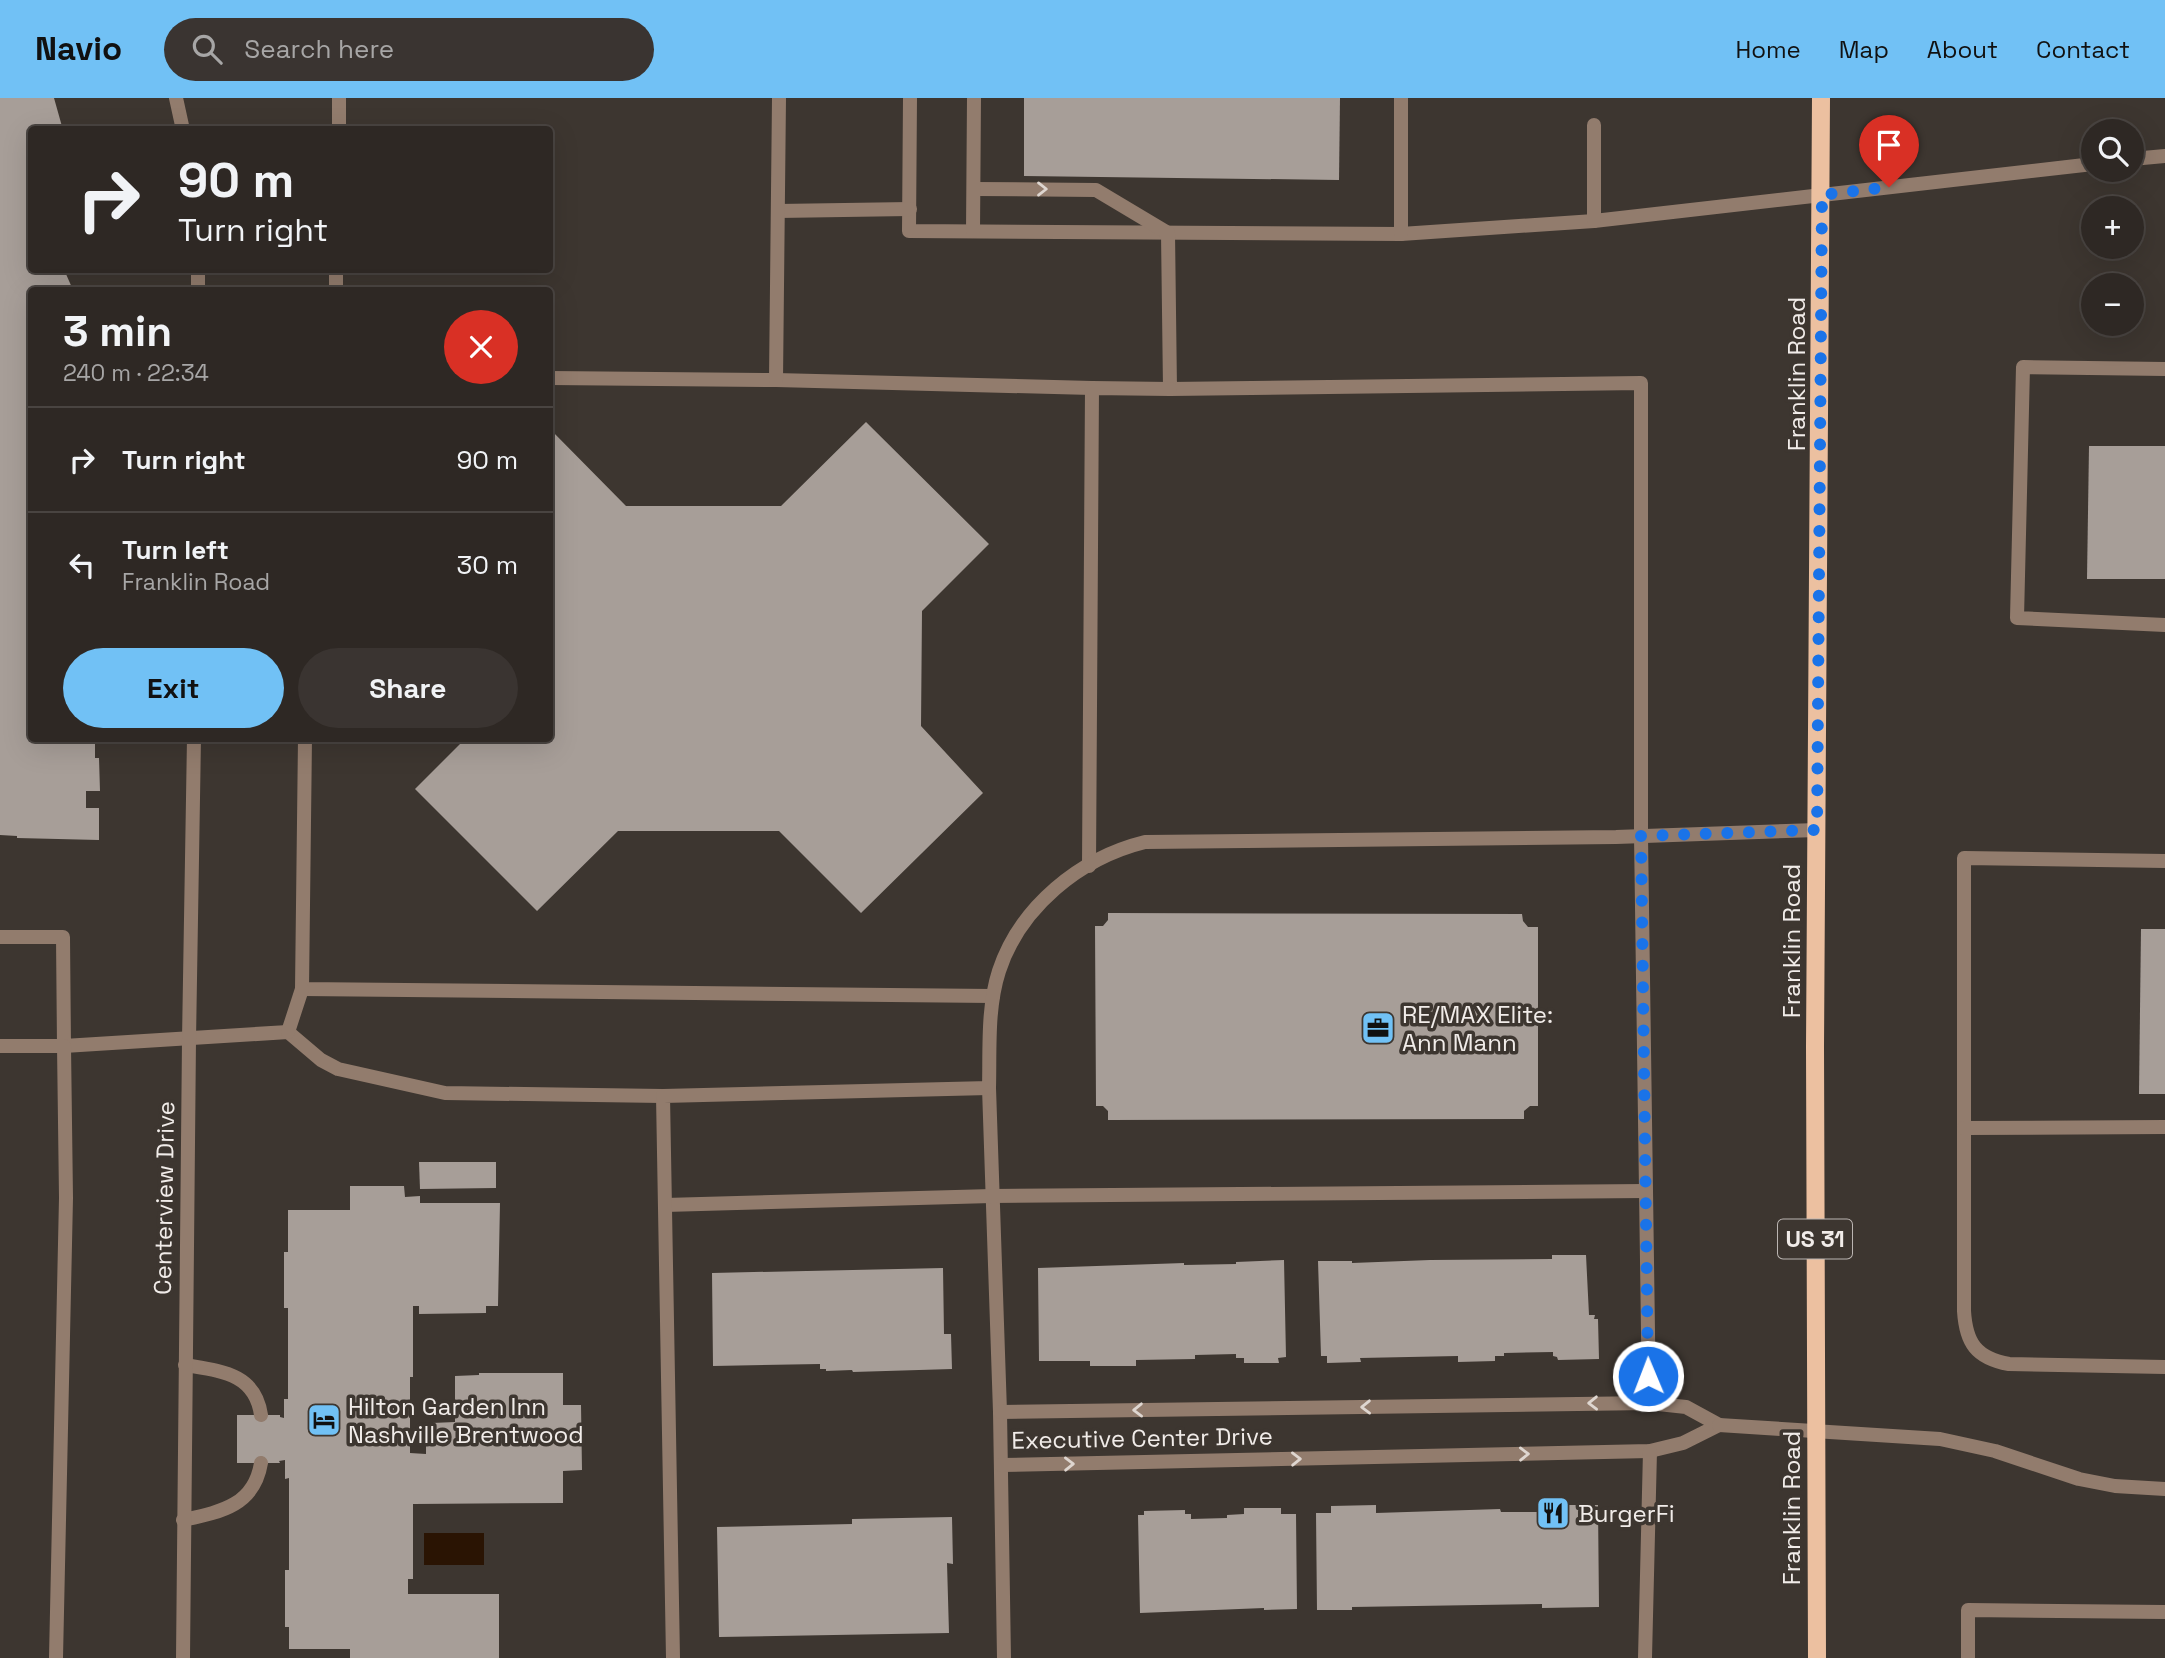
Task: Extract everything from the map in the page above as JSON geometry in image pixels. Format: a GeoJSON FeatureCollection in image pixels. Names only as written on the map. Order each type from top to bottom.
{"type":"FeatureCollection","features":[{"type":"Feature","properties":{"kind":"main road","name":"Franklin Road"},"geometry":{"type":"LineString","coordinates":[[1817,1658],[1815,1430],[1821,98]]}},
{"type":"Feature","properties":{"kind":"street"},"geometry":{"type":"LineString","coordinates":[[176,98],[182,126]]}},
{"type":"Feature","properties":{"kind":"street"},"geometry":{"type":"LineString","coordinates":[[339,126],[340,98]]}},
{"type":"Feature","properties":{"kind":"street"},"geometry":{"type":"LineString","coordinates":[[776,380],[779,98]]}},
{"type":"Feature","properties":{"kind":"street"},"geometry":{"type":"LineString","coordinates":[[910,98],[909,231],[1401,234],[1594,221],[2081,165]]}},
{"type":"Feature","properties":{"kind":"street"},"geometry":{"type":"LineString","coordinates":[[973,231],[974,98]]}},
{"type":"Feature","properties":{"kind":"street"},"geometry":{"type":"LineString","coordinates":[[1401,98],[1401,234]]}},
{"type":"Feature","properties":{"kind":"street"},"geometry":{"type":"LineString","coordinates":[[1594,125],[1594,221]]}},
{"type":"Feature","properties":{"kind":"street"},"geometry":{"type":"LineString","coordinates":[[2144,158],[2165,156]]}},
{"type":"Feature","properties":{"kind":"street"},"geometry":{"type":"LineString","coordinates":[[974,189],[1096,190],[1168,233]]}},
{"type":"Feature","properties":{"kind":"street"},"geometry":{"type":"LineString","coordinates":[[778,211],[910,209]]}},
{"type":"Feature","properties":{"kind":"street"},"geometry":{"type":"LineString","coordinates":[[1168,233],[1170,389]]}},
{"type":"Feature","properties":{"kind":"street"},"geometry":{"type":"LineString","coordinates":[[2165,369],[2023,367],[2017,618],[2165,625]]}},
{"type":"Feature","properties":{"kind":"street"},"geometry":{"type":"LineString","coordinates":[[553,378],[1170,389],[1641,383],[1641,836],[1649,1403]]}},
{"type":"Feature","properties":{"kind":"street"},"geometry":{"type":"LineString","coordinates":[[1089,866],[1092,388]]}},
{"type":"Feature","properties":{"kind":"street","name":"Centerview Drive"},"geometry":{"type":"LineString","coordinates":[[183,1658],[194,742]]}},
{"type":"Feature","properties":{"kind":"street"},"geometry":{"type":"LineString","coordinates":[[288,1032],[302,989],[305,742]]}},
{"type":"Feature","properties":{"kind":"street"},"geometry":{"type":"LineString","coordinates":[[1000,1412],[989,1088],[993,996],[998,972],[1019,929],[1036,907],[1058,886],[1123,847],[1145,842],[1641,836],[1817,830]]}},
{"type":"Feature","properties":{"kind":"street"},"geometry":{"type":"LineString","coordinates":[[2165,861],[1964,858],[1964,1311],[1965,1326],[1972,1345],[1985,1357],[2009,1364],[2165,1367]]}},
{"type":"Feature","properties":{"kind":"street"},"geometry":{"type":"LineString","coordinates":[[0,937],[63,937],[65,1198],[56,1658]]}},
{"type":"Feature","properties":{"kind":"street"},"geometry":{"type":"LineString","coordinates":[[302,989],[993,996]]}},
{"type":"Feature","properties":{"kind":"street"},"geometry":{"type":"LineString","coordinates":[[0,1046],[189,1040],[288,1032],[321,1060],[338,1069],[445,1093],[663,1096],[989,1088]]}},
{"type":"Feature","properties":{"kind":"street"},"geometry":{"type":"LineString","coordinates":[[663,1096],[673,1658]]}},
{"type":"Feature","properties":{"kind":"street"},"geometry":{"type":"LineString","coordinates":[[1964,1128],[2165,1127]]}},
{"type":"Feature","properties":{"kind":"street"},"geometry":{"type":"LineString","coordinates":[[664,1205],[992,1196],[1646,1191]]}},
{"type":"Feature","properties":{"kind":"street"},"geometry":{"type":"LineString","coordinates":[[185,1365],[218,1371],[240,1379],[259,1399],[261,1415]]}},
{"type":"Feature","properties":{"kind":"street","name":"Executive Center Drive"},"geometry":{"type":"LineString","coordinates":[[1649,1403],[1686,1407],[1719,1425],[1683,1443],[1650,1451],[1001,1465],[1000,1412],[1649,1403]]}},
{"type":"Feature","properties":{"kind":"street"},"geometry":{"type":"LineString","coordinates":[[1719,1425],[1940,1439],[1994,1451],[2080,1479],[2115,1486],[2165,1489]]}},
{"type":"Feature","properties":{"kind":"street"},"geometry":{"type":"LineString","coordinates":[[1646,1658],[1650,1451]]}},
{"type":"Feature","properties":{"kind":"street"},"geometry":{"type":"LineString","coordinates":[[183,1520],[218,1512],[243,1499],[258,1478],[261,1463]]}},
{"type":"Feature","properties":{"kind":"street"},"geometry":{"type":"LineString","coordinates":[[1001,1465],[1004,1658]]}},
{"type":"Feature","properties":{"kind":"street"},"geometry":{"type":"LineString","coordinates":[[1968,1658],[1968,1610],[2165,1612]]}},
{"type":"Feature","properties":{"kind":"shaded area"},"geometry":{"type":"Polygon","coordinates":[[[424,1533],[484,1533],[484,1565],[424,1565],[424,1533]]]}},
{"type":"Feature","properties":{"kind":"building"},"geometry":{"type":"Polygon","coordinates":[[[0,98],[54,98],[62,126],[28,126],[28,273],[68,273],[66,274],[72,287],[28,287],[28,742],[95,742],[95,758],[99,758],[100,791],[86,791],[86,808],[99,808],[99,840],[17,838],[0,835],[0,98]]]}},
{"type":"Feature","properties":{"kind":"building"},"geometry":{"type":"Polygon","coordinates":[[[1024,98],[1340,98],[1339,180],[1024,176],[1024,98]]]}},
{"type":"Feature","properties":{"kind":"building"},"geometry":{"type":"Polygon","coordinates":[[[866,422],[989,544],[922,611],[921,726],[983,793],[861,913],[779,831],[618,831],[537,911],[415,789],[462,742],[553,742],[553,432],[626,506],[781,506],[866,422]]]}},
{"type":"Feature","properties":{"kind":"building"},"geometry":{"type":"Polygon","coordinates":[[[2089,446],[2165,446],[2165,579],[2087,579],[2089,446]]]}},
{"type":"Feature","properties":{"kind":"building"},"geometry":{"type":"Polygon","coordinates":[[[1108,913],[1522,914],[1528,927],[1538,927],[1538,1106],[1530,1106],[1524,1111],[1524,1119],[1108,1120],[1108,1111],[1103,1106],[1096,1106],[1095,926],[1103,926],[1108,920],[1108,913]]]}},
{"type":"Feature","properties":{"kind":"building"},"geometry":{"type":"Polygon","coordinates":[[[2141,929],[2165,929],[2165,1094],[2139,1094],[2141,929]]]}},
{"type":"Feature","properties":{"kind":"building"},"geometry":{"type":"Polygon","coordinates":[[[419,1162],[496,1162],[496,1188],[420,1189],[419,1162]]]}},
{"type":"Feature","properties":{"kind":"building","name":"Hilton Garden Inn Nashville Brentwood"},"geometry":{"type":"Polygon","coordinates":[[[350,1186],[404,1186],[405,1197],[420,1196],[420,1203],[500,1203],[498,1306],[486,1306],[486,1313],[419,1314],[419,1306],[413,1306],[410,1453],[426,1454],[426,1445],[432,1445],[432,1423],[455,1422],[455,1376],[479,1373],[563,1373],[563,1405],[581,1405],[582,1470],[563,1471],[563,1503],[413,1504],[413,1579],[408,1579],[408,1594],[499,1594],[499,1658],[350,1658],[350,1649],[289,1649],[289,1627],[285,1627],[285,1570],[289,1570],[289,1478],[285,1479],[285,1460],[279,1461],[280,1463],[237,1463],[237,1415],[280,1415],[284,1418],[284,1399],[288,1399],[288,1308],[284,1308],[284,1252],[288,1252],[288,1210],[350,1210],[350,1186]]]}},
{"type":"Feature","properties":{"kind":"building"},"geometry":{"type":"Polygon","coordinates":[[[1552,1255],[1586,1255],[1589,1315],[1595,1315],[1594,1319],[1598,1319],[1599,1359],[1558,1360],[1553,1356],[1553,1352],[1504,1353],[1504,1356],[1495,1356],[1495,1361],[1458,1362],[1458,1356],[1360,1358],[1361,1362],[1327,1363],[1327,1356],[1321,1356],[1318,1261],[1352,1263],[1552,1259],[1552,1255]]]}},
{"type":"Feature","properties":{"kind":"building"},"geometry":{"type":"Polygon","coordinates":[[[1284,1260],[1286,1357],[1278,1358],[1279,1363],[1244,1363],[1244,1358],[1236,1358],[1236,1354],[1195,1355],[1195,1359],[1136,1360],[1136,1366],[1090,1366],[1090,1361],[1039,1361],[1038,1268],[1236,1264],[1284,1260]]]}},
{"type":"Feature","properties":{"kind":"building"},"geometry":{"type":"Polygon","coordinates":[[[943,1268],[944,1334],[951,1334],[952,1369],[853,1372],[826,1371],[820,1369],[820,1364],[713,1366],[712,1273],[943,1268]]]}},
{"type":"Feature","properties":{"kind":"building"},"geometry":{"type":"Polygon","coordinates":[[[1376,1505],[1376,1513],[1500,1509],[1501,1512],[1538,1512],[1538,1505],[1598,1505],[1599,1607],[1542,1608],[1542,1604],[1317,1610],[1316,1513],[1331,1513],[1331,1506],[1376,1505]]]}},
{"type":"Feature","properties":{"kind":"building"},"geometry":{"type":"Polygon","coordinates":[[[1244,1508],[1281,1508],[1281,1514],[1296,1514],[1297,1609],[1140,1613],[1138,1515],[1144,1515],[1144,1511],[1185,1510],[1185,1514],[1191,1514],[1191,1519],[1227,1518],[1227,1515],[1244,1514],[1244,1508]]]}},
{"type":"Feature","properties":{"kind":"building"},"geometry":{"type":"Polygon","coordinates":[[[952,1517],[953,1564],[947,1563],[949,1633],[719,1637],[717,1527],[852,1524],[852,1519],[952,1517]]]}},
{"type":"Feature","properties":{"kind":"place","name":"RE/MAX Elite: Ann Mann"},"geometry":{"type":"Point","coordinates":[1378,1028]}},
{"type":"Feature","properties":{"kind":"place","name":"Hilton Garden Inn Nashville Brentwood"},"geometry":{"type":"Point","coordinates":[324,1420]}},
{"type":"Feature","properties":{"kind":"place","name":"BurgerFi"},"geometry":{"type":"Point","coordinates":[1553,1513]}},
{"type":"Feature","properties":{"kind":"route"},"geometry":{"type":"LineString","coordinates":[[1648,1376],[1641,836],[1817,830],[1822,195],[1889,187]]}}]}
